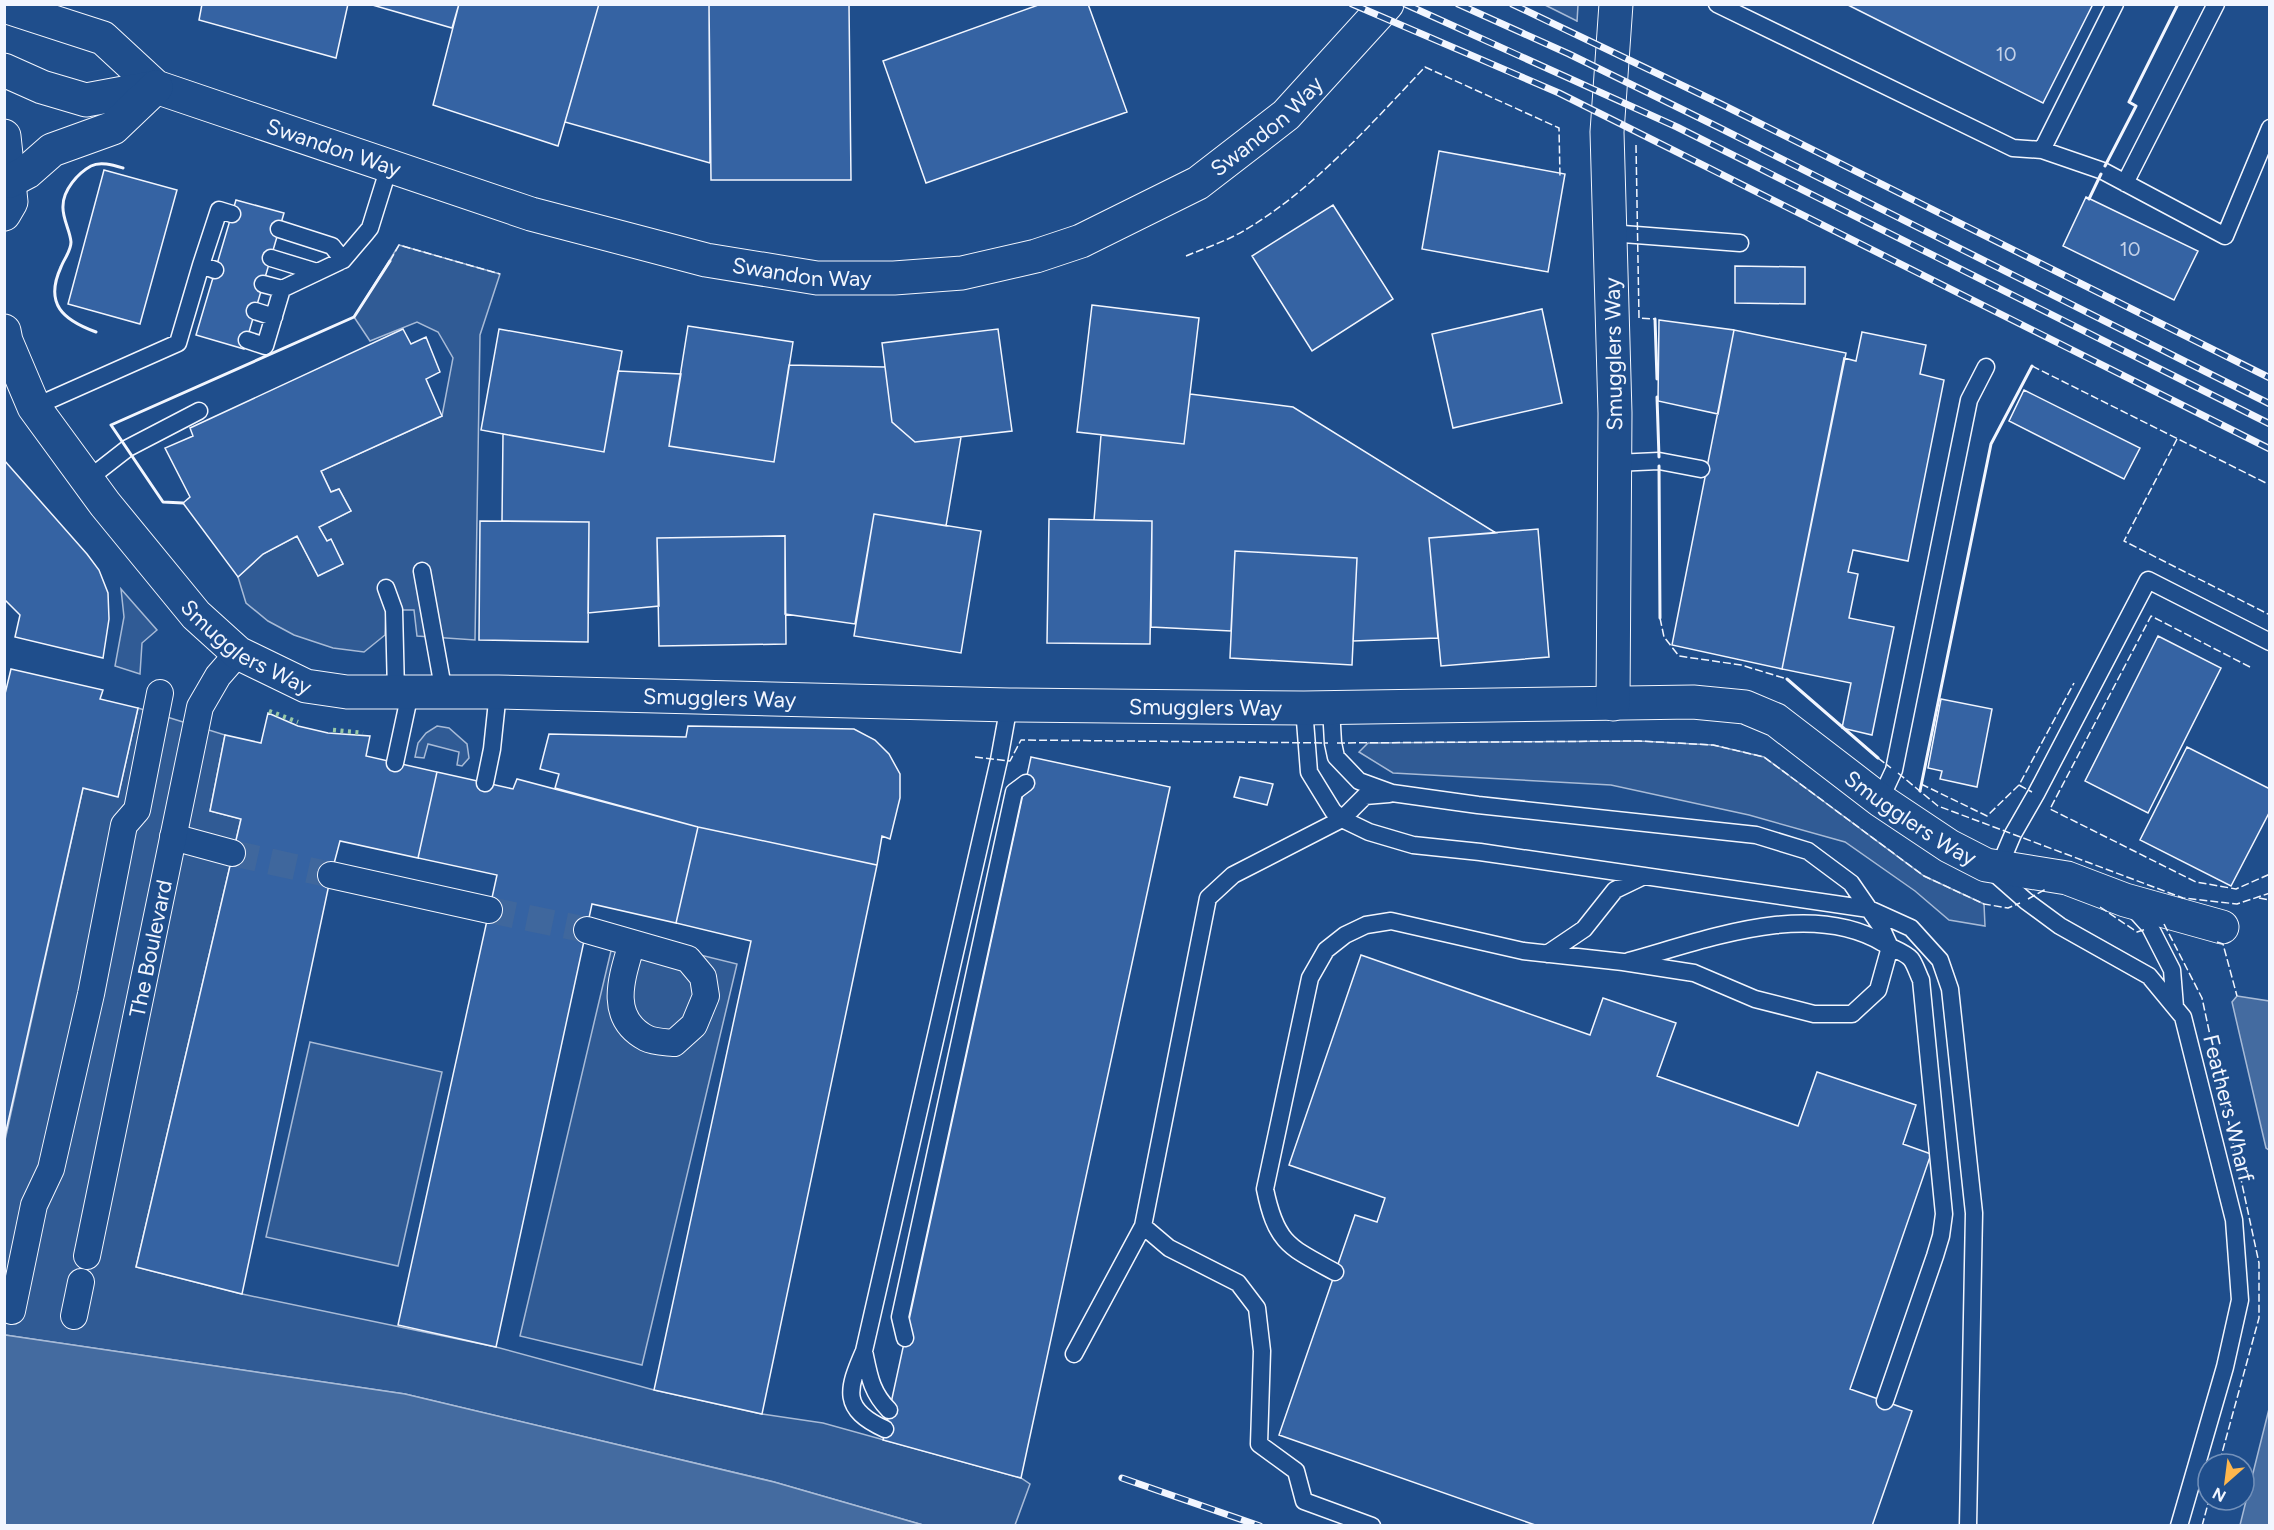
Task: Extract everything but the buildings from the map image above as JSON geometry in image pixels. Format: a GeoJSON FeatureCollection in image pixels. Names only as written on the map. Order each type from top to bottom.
{"type":"FeatureCollection","features":[{"type":"Feature","properties":{"kind":"main road","name":"Swandon Way"},"geometry":{"type":"LineString","coordinates":[[4,6],[103,38],[156,87],[531,214],[706,260],[817,278],[894,278],[962,273],[1036,256],[1081,241],[1198,183],[1286,115],[1387,4]]}},
{"type":"Feature","properties":{"kind":"main road","name":"Smugglers Way"},"geometry":{"type":"LineString","coordinates":[[1613,704],[1615,463],[1607,132],[1616,4]]}},
{"type":"Feature","properties":{"kind":"main road","name":"Swandon Way"},"geometry":{"type":"LineString","coordinates":[[4,70],[42,87],[86,100],[156,87]]}},
{"type":"Feature","properties":{"kind":"main road"},"geometry":{"type":"LineString","coordinates":[[10,181],[27,172],[52,150],[113,128],[156,87]]}},
{"type":"Feature","properties":{"kind":"main road"},"geometry":{"type":"LineString","coordinates":[[4,136],[11,202],[4,214]]}},
{"type":"Feature","properties":{"kind":"main road","name":"Smugglers Way"},"geometry":{"type":"LineString","coordinates":[[4,331],[6,341],[34,407],[87,480],[196,615],[238,653],[306,686],[347,693],[498,692],[1009,705],[1318,708],[1693,702],[1745,707],[1776,720],[1881,800],[1949,846],[1992,866],[2067,878],[2126,900],[2222,927]]}},
{"type":"Feature","properties":{"kind":"street","name":"The Boulevard"},"geometry":{"type":"LineString","coordinates":[[87,1256],[200,707],[218,676],[238,653]]}},
{"type":"Feature","properties":{"kind":"street"},"geometry":{"type":"LineString","coordinates":[[12,1311],[34,1205],[54,1158],[91,994],[124,825],[137,810],[160,693]]}},
{"type":"Feature","properties":{"kind":"street"},"geometry":{"type":"LineString","coordinates":[[173,837],[232,853]]}},
{"type":"Feature","properties":{"kind":"street"},"geometry":{"type":"LineString","coordinates":[[331,875],[489,910]]}},
{"type":"Feature","properties":{"kind":"street"},"geometry":{"type":"LineString","coordinates":[[587,930],[632,943]]}},
{"type":"Feature","properties":{"kind":"street"},"geometry":{"type":"LineString","coordinates":[[74,1316],[81,1282]]}},
{"type":"Feature","properties":{"kind":"lane"},"geometry":{"type":"LineString","coordinates":[[1717,4],[2013,148],[2042,150],[2103,171],[2224,236],[2270,128]]}},
{"type":"Feature","properties":{"kind":"lane"},"geometry":{"type":"LineString","coordinates":[[2042,150],[2115,4]]}},
{"type":"Feature","properties":{"kind":"lane"},"geometry":{"type":"LineString","coordinates":[[2125,183],[2216,4]]}},
{"type":"Feature","properties":{"kind":"lane"},"geometry":{"type":"LineString","coordinates":[[263,284],[282,289],[343,260],[370,228],[389,167]]}},
{"type":"Feature","properties":{"kind":"lane"},"geometry":{"type":"LineString","coordinates":[[34,407],[178,343],[191,325],[217,241],[219,210],[232,214]]}},
{"type":"Feature","properties":{"kind":"lane"},"geometry":{"type":"LineString","coordinates":[[279,229],[332,246],[343,260]]}},
{"type":"Feature","properties":{"kind":"lane"},"geometry":{"type":"LineString","coordinates":[[1610,233],[1740,243]]}},
{"type":"Feature","properties":{"kind":"lane"},"geometry":{"type":"LineString","coordinates":[[271,258],[317,272]]}},
{"type":"Feature","properties":{"kind":"lane"},"geometry":{"type":"LineString","coordinates":[[247,340],[265,346],[282,289]]}},
{"type":"Feature","properties":{"kind":"lane"},"geometry":{"type":"LineString","coordinates":[[255,311],[274,316]]}},
{"type":"Feature","properties":{"kind":"lane"},"geometry":{"type":"LineString","coordinates":[[1881,800],[1894,771],[1969,400],[1986,367]]}},
{"type":"Feature","properties":{"kind":"lane"},"geometry":{"type":"LineString","coordinates":[[87,480],[128,448],[199,411]]}},
{"type":"Feature","properties":{"kind":"lane"},"geometry":{"type":"LineString","coordinates":[[1615,463],[1659,461],[1701,469]]}},
{"type":"Feature","properties":{"kind":"lane"},"geometry":{"type":"LineString","coordinates":[[422,571],[444,693]]}},
{"type":"Feature","properties":{"kind":"lane"},"geometry":{"type":"LineString","coordinates":[[1992,866],[2036,794],[2148,579],[2270,642]]}},
{"type":"Feature","properties":{"kind":"lane"},"geometry":{"type":"LineString","coordinates":[[386,588],[394,610],[403,692],[395,763]]}},
{"type":"Feature","properties":{"kind":"lane"},"geometry":{"type":"LineString","coordinates":[[485,783],[492,748],[498,692]]}},
{"type":"Feature","properties":{"kind":"lane"},"geometry":{"type":"LineString","coordinates":[[885,1429],[868,1422],[857,1411],[850,1395],[851,1380],[864,1352],[999,760],[1009,705]]}},
{"type":"Feature","properties":{"kind":"lane"},"geometry":{"type":"LineString","coordinates":[[1318,708],[1336,756],[1359,781],[1392,793],[1479,805],[1756,835],[1808,850],[1851,883],[1880,925],[1890,947],[1878,990],[1852,1014],[1814,1014],[1755,999],[1694,974],[1623,962],[1547,954],[1486,943],[1391,921],[1366,925],[1345,935],[1326,950],[1310,978],[1265,1189],[1271,1216],[1283,1238],[1295,1250],[1335,1272]]}},
{"type":"Feature","properties":{"kind":"lane"},"geometry":{"type":"LineString","coordinates":[[1318,708],[1310,772],[1333,811],[1342,819],[1369,832],[1413,845],[1480,852],[1869,909],[1911,928],[1940,960],[1950,989],[1974,1213],[1968,1526]]}},
{"type":"Feature","properties":{"kind":"lane"},"geometry":{"type":"LineString","coordinates":[[905,1338],[900,1317],[1014,792],[1026,783]]}},
{"type":"Feature","properties":{"kind":"lane"},"geometry":{"type":"LineString","coordinates":[[1074,1354],[1143,1226],[1208,898],[1233,875],[1342,819],[1365,796],[1392,793]]}},
{"type":"Feature","properties":{"kind":"lane","name":"Feathers Wharf"},"geometry":{"type":"LineString","coordinates":[[1992,866],[2026,901],[2060,926],[2150,976],[2183,1017],[2234,1220],[2240,1300],[2225,1367],[2179,1526]]}},
{"type":"Feature","properties":{"kind":"lane"},"geometry":{"type":"LineString","coordinates":[[1547,954],[1584,929],[1615,890],[1644,876]]}},
{"type":"Feature","properties":{"kind":"lane"},"geometry":{"type":"LineString","coordinates":[[2126,900],[2150,927],[2172,970],[2175,1007]]}},
{"type":"Feature","properties":{"kind":"lane"},"geometry":{"type":"LineString","coordinates":[[1623,962],[1730,933],[1786,924],[1832,926],[1865,932],[1911,959],[1921,980],[1944,1214],[1935,1256],[1885,1401]]}},
{"type":"Feature","properties":{"kind":"lane"},"geometry":{"type":"LineString","coordinates":[[1143,1226],[1168,1248],[1238,1283],[1257,1308],[1262,1351],[1259,1444],[1296,1472],[1304,1501],[1372,1526]]}},
{"type":"Feature","properties":{"kind":"lane"},"geometry":{"type":"LineString","coordinates":[[864,1352],[874,1390],[878,1399],[889,1410]]}},
{"type":"Feature","properties":{"kind":"shaded area"},"geometry":{"type":"Polygon","coordinates":[[[1545,5],[1578,5],[1577,22],[1577,21],[1545,5]]]}},
{"type":"Feature","properties":{"kind":"shaded area"},"geometry":{"type":"Polygon","coordinates":[[[399,245],[500,274],[480,335],[475,640],[417,636],[414,610],[386,610],[385,635],[364,652],[333,648],[294,635],[268,621],[246,603],[238,577],[263,554],[297,536],[318,576],[343,564],[331,540],[327,541],[319,527],[351,511],[339,489],[331,492],[321,471],[442,416],[453,358],[438,332],[417,322],[370,341],[354,317],[399,245]]]}},
{"type":"Feature","properties":{"kind":"shaded area"},"geometry":{"type":"Polygon","coordinates":[[[121,589],[157,630],[142,643],[140,674],[115,666],[124,617],[121,589]]]}},
{"type":"Feature","properties":{"kind":"shaded area"},"geometry":{"type":"Polygon","coordinates":[[[138,708],[225,735],[210,811],[241,819],[136,1267],[242,1294],[496,1347],[654,1390],[762,1414],[823,1423],[1021,1478],[1030,1484],[1015,1525],[923,1525],[774,1482],[405,1394],[5,1335],[5,1140],[83,788],[118,796],[138,708]]]}},
{"type":"Feature","properties":{"kind":"shaded area"},"geometry":{"type":"Polygon","coordinates":[[[437,726],[449,728],[467,744],[469,758],[462,766],[457,765],[459,752],[428,744],[424,758],[415,757],[418,743],[426,733],[437,726]]]}},
{"type":"Feature","properties":{"kind":"shaded area"},"geometry":{"type":"Polygon","coordinates":[[[1639,741],[1713,745],[1764,757],[1924,876],[1984,904],[1985,926],[1949,920],[1915,891],[1845,842],[1749,815],[1611,785],[1393,773],[1359,752],[1368,743],[1639,741]]]}},
{"type":"Feature","properties":{"kind":"shaded area"},"geometry":{"type":"Polygon","coordinates":[[[615,934],[737,964],[642,1365],[520,1336],[615,934]]]}},
{"type":"Feature","properties":{"kind":"shaded area"},"geometry":{"type":"Polygon","coordinates":[[[2237,996],[2269,1001],[2269,1150],[2266,1148],[2232,1002],[2237,996]]]}},
{"type":"Feature","properties":{"kind":"shaded area"},"geometry":{"type":"Polygon","coordinates":[[[310,1042],[442,1072],[398,1266],[266,1237],[310,1042]]]}},
{"type":"Feature","properties":{"kind":"shaded area"},"geometry":{"type":"Polygon","coordinates":[[[5,1335],[405,1394],[774,1482],[923,1525],[5,1525],[5,1335]]]}},
{"type":"Feature","properties":{"kind":"shaded area"},"geometry":{"type":"Polygon","coordinates":[[[2269,1409],[2269,1525],[2240,1525],[2243,1512],[2256,1512],[2256,1461],[2269,1409]]]}},
{"type":"Feature","properties":{"kind":"tunnel"},"geometry":{"type":"LineString","coordinates":[[232,853],[331,875]]}},
{"type":"Feature","properties":{"kind":"tunnel"},"geometry":{"type":"LineString","coordinates":[[489,910],[587,930]]}},
{"type":"Feature","properties":{"kind":"railway"},"geometry":{"type":"LineString","coordinates":[[1352,4],[1559,93],[2270,449]]}},
{"type":"Feature","properties":{"kind":"railway"},"geometry":{"type":"LineString","coordinates":[[1405,4],[1677,127],[2270,424]]}},
{"type":"Feature","properties":{"kind":"railway"},"geometry":{"type":"LineString","coordinates":[[1458,4],[1569,54],[1718,127],[2270,404]]}},
{"type":"Feature","properties":{"kind":"railway"},"geometry":{"type":"LineString","coordinates":[[1512,4],[1721,104],[2270,378]]}},
{"type":"Feature","properties":{"kind":"railway"},"geometry":{"type":"LineString","coordinates":[[1122,1478],[1260,1526]]}},
{"type":"Feature","properties":{"kind":"hedge"},"geometry":{"type":"LineString","coordinates":[[269,711],[298,722]]}},
{"type":"Feature","properties":{"kind":"hedge"},"geometry":{"type":"LineString","coordinates":[[333,730],[363,733]]}},
{"type":"Feature","properties":{"kind":"fence"},"geometry":{"type":"LineString","coordinates":[[1186,256],[1238,234],[1294,196],[1340,155],[1425,67],[1559,128],[1560,177]]}},
{"type":"Feature","properties":{"kind":"fence"},"geometry":{"type":"LineString","coordinates":[[1636,145],[1639,318],[1655,319]]}},
{"type":"Feature","properties":{"kind":"fence"},"geometry":{"type":"LineString","coordinates":[[390,261],[399,245],[500,274]]}},
{"type":"Feature","properties":{"kind":"fence"},"geometry":{"type":"LineString","coordinates":[[2032,366],[2270,485]]}},
{"type":"Feature","properties":{"kind":"fence"},"geometry":{"type":"LineString","coordinates":[[2177,439],[2124,541],[2270,615]]}},
{"type":"Feature","properties":{"kind":"fence"},"geometry":{"type":"LineString","coordinates":[[2250,667],[2151,616],[2050,809],[2196,882],[2236,889],[2270,874]]}},
{"type":"Feature","properties":{"kind":"fence"},"geometry":{"type":"LineString","coordinates":[[1660,618],[1664,637],[1679,656],[1741,665],[1787,679]]}},
{"type":"Feature","properties":{"kind":"fence"},"geometry":{"type":"LineString","coordinates":[[1921,784],[1987,816],[2019,785],[2074,683]]}},
{"type":"Feature","properties":{"kind":"fence"},"geometry":{"type":"LineString","coordinates":[[975,757],[1010,761],[1021,740],[1328,743]]}},
{"type":"Feature","properties":{"kind":"fence"},"geometry":{"type":"LineString","coordinates":[[1337,743],[1639,741],[1713,745],[1764,757],[1924,876],[1984,904],[2008,908],[2020,903]]}},
{"type":"Feature","properties":{"kind":"fence"},"geometry":{"type":"LineString","coordinates":[[1878,758],[1891,768]]}},
{"type":"Feature","properties":{"kind":"fence"},"geometry":{"type":"LineString","coordinates":[[1898,773],[1938,806],[2183,898],[2237,904],[2270,893]]}},
{"type":"Feature","properties":{"kind":"fence"},"geometry":{"type":"LineString","coordinates":[[2019,785],[2032,792]]}},
{"type":"Feature","properties":{"kind":"fence"},"geometry":{"type":"LineString","coordinates":[[2028,899],[2046,889]]}},
{"type":"Feature","properties":{"kind":"fence"},"geometry":{"type":"LineString","coordinates":[[2259,898],[2270,900]]}},
{"type":"Feature","properties":{"kind":"fence"},"geometry":{"type":"LineString","coordinates":[[2100,907],[2137,932],[2146,929]]}},
{"type":"Feature","properties":{"kind":"fence"},"geometry":{"type":"LineString","coordinates":[[2164,924],[2202,998],[2259,1263],[2259,1318],[2222,1452]]}},
{"type":"Feature","properties":{"kind":"fence"},"geometry":{"type":"LineString","coordinates":[[2217,942],[2223,944],[2237,996]]}},
{"type":"Feature","properties":{"kind":"fence"},"geometry":{"type":"LineString","coordinates":[[2202,1526],[2206,1512]]}},
{"type":"Feature","properties":{"kind":"wall"},"geometry":{"type":"LineString","coordinates":[[2105,166],[2136,106],[2129,102],[2178,4]]}},
{"type":"Feature","properties":{"kind":"wall"},"geometry":{"type":"LineString","coordinates":[[96,332],[66,316],[56,301],[56,280],[71,245],[63,206],[72,183],[91,166],[102,164],[123,168]]}},
{"type":"Feature","properties":{"kind":"wall"},"geometry":{"type":"LineString","coordinates":[[2089,199],[2101,174]]}},
{"type":"Feature","properties":{"kind":"wall"},"geometry":{"type":"LineString","coordinates":[[183,503],[163,502],[111,425],[354,317],[390,261]]}},
{"type":"Feature","properties":{"kind":"wall"},"geometry":{"type":"LineString","coordinates":[[1655,319],[1657,379]]}},
{"type":"Feature","properties":{"kind":"wall"},"geometry":{"type":"LineString","coordinates":[[1920,791],[1991,444],[2032,366]]}},
{"type":"Feature","properties":{"kind":"wall"},"geometry":{"type":"LineString","coordinates":[[1657,397],[1659,457]]}},
{"type":"Feature","properties":{"kind":"wall"},"geometry":{"type":"LineString","coordinates":[[1659,466],[1660,618]]}},
{"type":"Feature","properties":{"kind":"wall"},"geometry":{"type":"LineString","coordinates":[[1787,679],[1878,758]]}}]}
